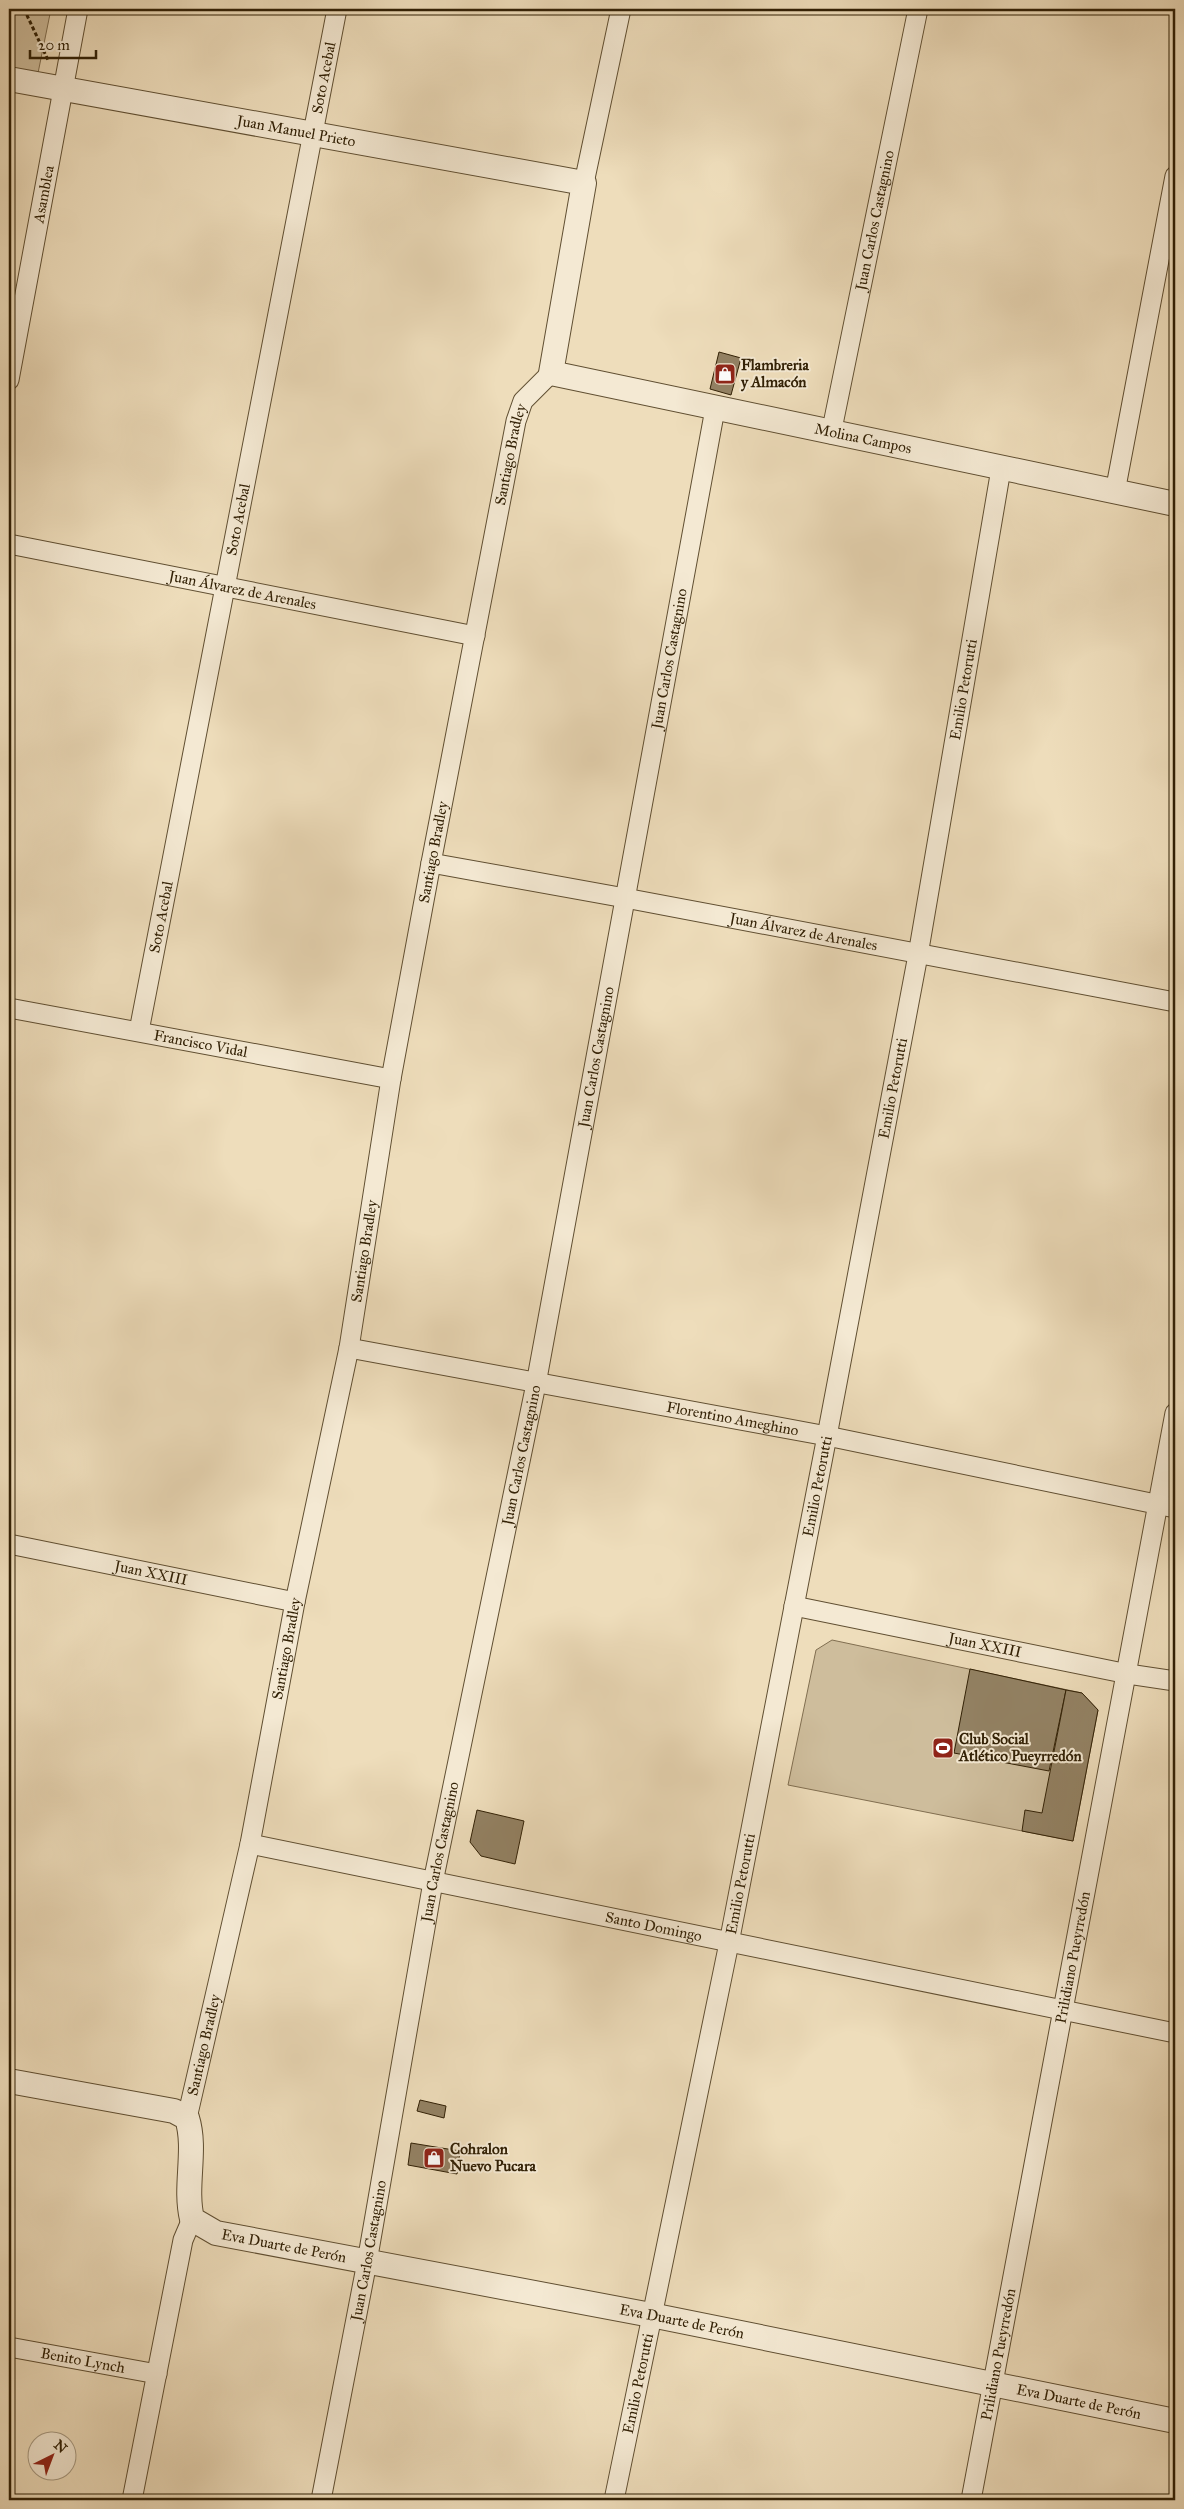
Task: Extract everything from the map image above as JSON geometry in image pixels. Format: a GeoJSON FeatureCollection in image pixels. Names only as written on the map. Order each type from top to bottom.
{"type":"FeatureCollection","features":[{"type":"Feature","properties":{"kind":"street","name":"Asamblea"},"geometry":{"type":"LineString","coordinates":[[9,380],[78,9]]}},
{"type":"Feature","properties":{"kind":"street","name":"Soto Acebal"},"geometry":{"type":"LineString","coordinates":[[139,1031],[337,9]]}},
{"type":"Feature","properties":{"kind":"street"},"geometry":{"type":"LineString","coordinates":[[551,373],[584,183],[621,9]]}},
{"type":"Feature","properties":{"kind":"street","name":"Juan Carlos Castagnino"},"geometry":{"type":"LineString","coordinates":[[832,434],[918,9]]}},
{"type":"Feature","properties":{"kind":"street","name":"Juan Manuel Prieto"},"geometry":{"type":"LineString","coordinates":[[9,79],[584,183]]}},
{"type":"Feature","properties":{"kind":"street"},"geometry":{"type":"LineString","coordinates":[[1115,492],[1175,176]]}},
{"type":"Feature","properties":{"kind":"street","name":"Molina Campos"},"geometry":{"type":"LineString","coordinates":[[551,373],[832,434],[1175,504]]}},
{"type":"Feature","properties":{"kind":"street","name":"Santiago Bradley"},"geometry":{"type":"LineString","coordinates":[[192,2219],[188,2194],[191,2130],[187,2118],[250,1844],[295,1602],[348,1348],[430,863],[474,636],[516,421],[523,401],[551,373]]}},
{"type":"Feature","properties":{"kind":"street","name":"Juan Carlos Castagnino"},"geometry":{"type":"LineString","coordinates":[[321,2500],[367,2262],[433,1882],[536,1384],[715,409]]}},
{"type":"Feature","properties":{"kind":"street","name":"Emilio Petorutti"},"geometry":{"type":"LineString","coordinates":[[614,2500],[729,1943],[827,1436],[918,955],[1000,469]]}},
{"type":"Feature","properties":{"kind":"street","name":"Juan Álvarez de Arenales"},"geometry":{"type":"LineString","coordinates":[[9,544],[474,636]]}},
{"type":"Feature","properties":{"kind":"street","name":"Juan Álvarez de Arenales"},"geometry":{"type":"LineString","coordinates":[[430,863],[1175,1002]]}},
{"type":"Feature","properties":{"kind":"street","name":"Francisco Vidal"},"geometry":{"type":"LineString","coordinates":[[9,1008],[392,1079]]}},
{"type":"Feature","properties":{"kind":"street","name":"Florentino Ameghino"},"geometry":{"type":"LineString","coordinates":[[348,1348],[827,1436],[1167,1507]]}},
{"type":"Feature","properties":{"kind":"street","name":"Prilidiano Pueyrredón"},"geometry":{"type":"LineString","coordinates":[[971,2500],[994,2385],[1062,2010],[1128,1674],[1167,1507],[1175,1413]]}},
{"type":"Feature","properties":{"kind":"street","name":"Juan XXIII"},"geometry":{"type":"LineString","coordinates":[[9,1544],[295,1602]]}},
{"type":"Feature","properties":{"kind":"street","name":"Juan XXIII"},"geometry":{"type":"LineString","coordinates":[[794,1606],[1128,1674],[1175,1681]]}},
{"type":"Feature","properties":{"kind":"street","name":"Santo Domingo"},"geometry":{"type":"LineString","coordinates":[[250,1844],[1175,2033]]}},
{"type":"Feature","properties":{"kind":"street"},"geometry":{"type":"LineString","coordinates":[[9,2081],[174,2111],[187,2118]]}},
{"type":"Feature","properties":{"kind":"street"},"geometry":{"type":"LineString","coordinates":[[132,2500],[183,2240],[192,2219]]}},
{"type":"Feature","properties":{"kind":"street","name":"Eva Duarte de Perón"},"geometry":{"type":"LineString","coordinates":[[192,2219],[216,2234],[651,2315],[1175,2421]]}},
{"type":"Feature","properties":{"kind":"street","name":"Benito Lynch"},"geometry":{"type":"LineString","coordinates":[[9,2347],[157,2374]]}},
{"type":"Feature","properties":{"kind":"path"},"geometry":{"type":"LineString","coordinates":[[24,9],[62,89]]}},
{"type":"Feature","properties":{"kind":"shaded area"},"geometry":{"type":"Polygon","coordinates":[[[9,9],[51,9],[37,78],[9,72],[9,9]]]}},
{"type":"Feature","properties":{"kind":"shaded area","name":"Club Social Atlético Pueyrredón"},"geometry":{"type":"Polygon","coordinates":[[[832,1640],[1082,1693],[1098,1710],[1073,1841],[788,1785],[816,1650],[832,1640]]]}},
{"type":"Feature","properties":{"kind":"building","name":"Flambreria y Almacón"},"geometry":{"type":"Polygon","coordinates":[[[719,352],[741,358],[731,395],[710,389],[719,352]]]}},
{"type":"Feature","properties":{"kind":"building"},"geometry":{"type":"Polygon","coordinates":[[[970,1669],[1066,1690],[1049,1771],[954,1753],[970,1669]]]}},
{"type":"Feature","properties":{"kind":"building"},"geometry":{"type":"Polygon","coordinates":[[[1066,1690],[1082,1693],[1098,1710],[1073,1841],[1022,1831],[1025,1810],[1042,1813],[1066,1690]]]}},
{"type":"Feature","properties":{"kind":"building"},"geometry":{"type":"Polygon","coordinates":[[[477,1810],[524,1821],[515,1864],[481,1856],[470,1842],[477,1810]]]}},
{"type":"Feature","properties":{"kind":"building"},"geometry":{"type":"Polygon","coordinates":[[[420,2100],[446,2106],[444,2118],[417,2111],[420,2100]]]}},
{"type":"Feature","properties":{"kind":"building","name":"Cohralon Nuevo Pucara"},"geometry":{"type":"Polygon","coordinates":[[[411,2143],[460,2151],[457,2174],[408,2165],[411,2143]]]}},
{"type":"Feature","properties":{"kind":"place","name":"Flambreria y Almacón"},"geometry":{"type":"Point","coordinates":[725,374]}},
{"type":"Feature","properties":{"kind":"place","name":"Club Social Atlético Pueyrredón"},"geometry":{"type":"Point","coordinates":[943,1748]}},
{"type":"Feature","properties":{"kind":"place","name":"Cohralon Nuevo Pucara"},"geometry":{"type":"Point","coordinates":[434,2158]}}]}
